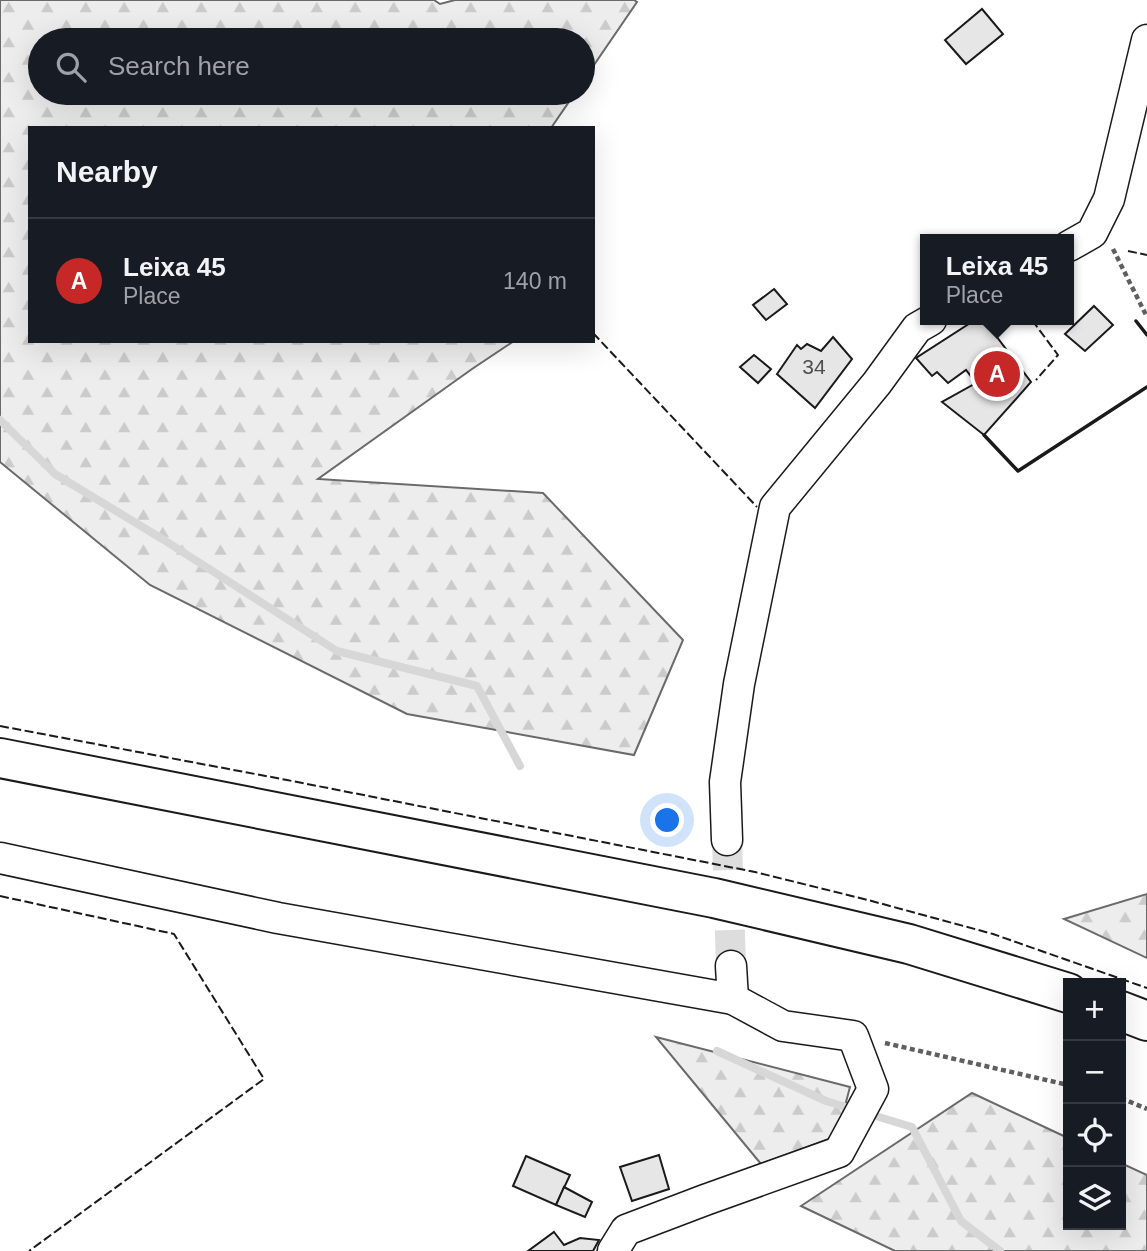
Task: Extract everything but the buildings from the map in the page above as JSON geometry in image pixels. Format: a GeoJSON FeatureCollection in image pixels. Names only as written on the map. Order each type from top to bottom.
{"type":"FeatureCollection","features":[{"type":"Feature","properties":{"kind":"highway"},"geometry":{"type":"LineString","coordinates":[[0,758],[714,898],[909,944],[1063,991]]}},
{"type":"Feature","properties":{"kind":"highway"},"geometry":{"type":"LineString","coordinates":[[1126,1013],[1147,1021]]}},
{"type":"Feature","properties":{"kind":"street"},"geometry":{"type":"LineString","coordinates":[[1074,243],[1092,233],[1109,199],[1147,40]]}},
{"type":"Feature","properties":{"kind":"street"},"geometry":{"type":"LineString","coordinates":[[727,840],[725,782],[739,684],[775,507],[877,383],[917,328],[922,325]]}},
{"type":"Feature","properties":{"kind":"street"},"geometry":{"type":"LineString","coordinates":[[0,858],[278,919],[733,999],[783,1026],[853,1036],[873,1089],[839,1152],[626,1230],[613,1251]]}},
{"type":"Feature","properties":{"kind":"street"},"geometry":{"type":"LineString","coordinates":[[732,966],[733,999]]}},
{"type":"Feature","properties":{"kind":"path"},"geometry":{"type":"LineString","coordinates":[[1112,246],[1147,317]]}},
{"type":"Feature","properties":{"kind":"path"},"geometry":{"type":"LineString","coordinates":[[853,1036],[1063,1084]]}},
{"type":"Feature","properties":{"kind":"path"},"geometry":{"type":"LineString","coordinates":[[1126,1100],[1147,1109]]}},
{"type":"Feature","properties":{"kind":"green space"},"geometry":{"type":"Polygon","coordinates":[[[0,0],[434,0],[440,4],[455,0],[637,2],[595,63],[595,28],[28,28],[28,105],[567,105],[552,126],[28,126],[28,343],[511,343],[318,479],[543,493],[683,640],[634,755],[407,714],[150,585],[0,462],[0,0]]]}},
{"type":"Feature","properties":{"kind":"green space"},"geometry":{"type":"Polygon","coordinates":[[[1147,894],[1147,958],[1064,919],[1147,894]]]}},
{"type":"Feature","properties":{"kind":"green space"},"geometry":{"type":"Polygon","coordinates":[[[656,1037],[850,1087],[837,1136],[761,1164],[656,1037]]]}},
{"type":"Feature","properties":{"kind":"green space"},"geometry":{"type":"Polygon","coordinates":[[[972,1093],[1063,1136],[1063,1230],[1126,1230],[1126,1165],[1147,1175],[1147,1251],[895,1251],[801,1206],[972,1093]]]}},
{"type":"Feature","properties":{"kind":"waterway"},"geometry":{"type":"LineString","coordinates":[[0,420],[55,474],[337,651],[477,686],[520,766]]}},
{"type":"Feature","properties":{"kind":"waterway"},"geometry":{"type":"LineString","coordinates":[[717,1051],[826,1101],[912,1127],[961,1221],[1000,1251]]}},
{"type":"Feature","properties":{"kind":"tunnel"},"geometry":{"type":"LineString","coordinates":[[727,840],[731,966]]}},
{"type":"Feature","properties":{"kind":"fence"},"geometry":{"type":"LineString","coordinates":[[1128,251],[1147,255]]}},
{"type":"Feature","properties":{"kind":"fence"},"geometry":{"type":"LineString","coordinates":[[1036,325],[1058,355],[1036,380]]}},
{"type":"Feature","properties":{"kind":"fence"},"geometry":{"type":"LineString","coordinates":[[595,335],[757,507]]}},
{"type":"Feature","properties":{"kind":"fence"},"geometry":{"type":"LineString","coordinates":[[0,726],[755,872],[993,934],[1147,988]]}},
{"type":"Feature","properties":{"kind":"fence"},"geometry":{"type":"LineString","coordinates":[[0,896],[174,934],[264,1079],[29,1251]]}},
{"type":"Feature","properties":{"kind":"wall"},"geometry":{"type":"LineString","coordinates":[[1136,321],[1147,335]]}},
{"type":"Feature","properties":{"kind":"wall"},"geometry":{"type":"LineString","coordinates":[[984,435],[1018,471],[1147,387]]}},
{"type":"Feature","properties":{"kind":"place","name":"Leixa 45"},"geometry":{"type":"Point","coordinates":[997,374]}}]}
